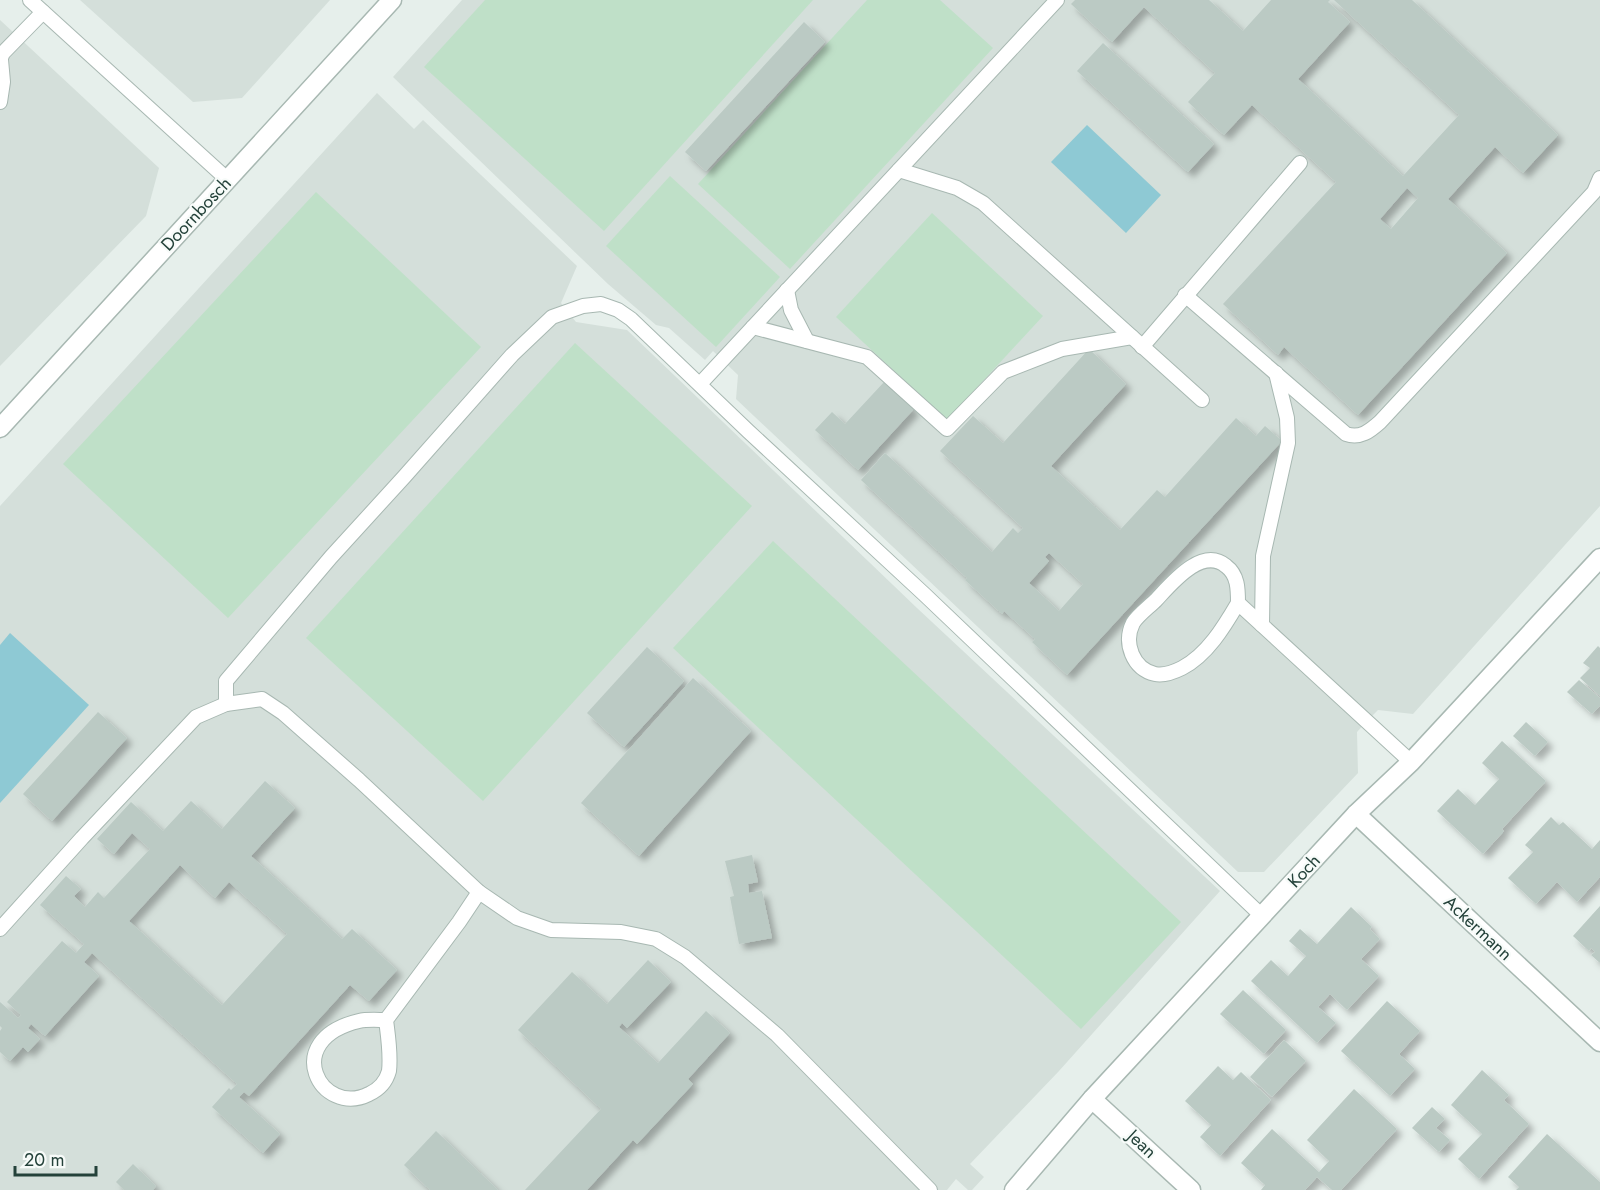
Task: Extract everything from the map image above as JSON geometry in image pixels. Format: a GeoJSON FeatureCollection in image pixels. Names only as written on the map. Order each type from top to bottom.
{"type":"FeatureCollection","features":[{"type":"Feature","properties":{"kind":"street","name":"Doornbosch"},"geometry":{"type":"LineString","coordinates":[[0,428],[392,0]]}},
{"type":"Feature","properties":{"kind":"street","name":"Koch"},"geometry":{"type":"LineString","coordinates":[[1014,1190],[1092,1099],[1356,814],[1411,762],[1600,558]]}},
{"type":"Feature","properties":{"kind":"street","name":"Ackermann"},"geometry":{"type":"LineString","coordinates":[[1356,814],[1600,1042]]}},
{"type":"Feature","properties":{"kind":"street","name":"Jean"},"geometry":{"type":"LineString","coordinates":[[1092,1099],[1191,1190]]}},
{"type":"Feature","properties":{"kind":"lane"},"geometry":{"type":"LineString","coordinates":[[30,0],[228,180]]}},
{"type":"Feature","properties":{"kind":"lane"},"geometry":{"type":"LineString","coordinates":[[700,384],[1057,0]]}},
{"type":"Feature","properties":{"kind":"lane"},"geometry":{"type":"LineString","coordinates":[[0,102],[3,82],[0,60],[3,53],[43,12]]}},
{"type":"Feature","properties":{"kind":"lane"},"geometry":{"type":"LineString","coordinates":[[753,327],[867,357],[948,429],[1003,372],[1062,349],[1137,342],[1185,295],[1300,163]]}},
{"type":"Feature","properties":{"kind":"lane"},"geometry":{"type":"LineString","coordinates":[[898,170],[957,188],[983,203],[1202,400]]}},
{"type":"Feature","properties":{"kind":"lane"},"geometry":{"type":"LineString","coordinates":[[1185,295],[1346,434],[1353,436],[1370,431],[1594,192],[1600,178]]}},
{"type":"Feature","properties":{"kind":"lane"},"geometry":{"type":"LineString","coordinates":[[787,290],[791,310],[807,341]]}},
{"type":"Feature","properties":{"kind":"lane"},"geometry":{"type":"LineString","coordinates":[[226,704],[226,681],[331,557],[512,355],[552,317],[583,306],[600,304],[618,310],[700,384],[1262,916]]}},
{"type":"Feature","properties":{"kind":"lane"},"geometry":{"type":"LineString","coordinates":[[1262,625],[1263,556],[1288,443],[1287,418],[1276,373]]}},
{"type":"Feature","properties":{"kind":"lane"},"geometry":{"type":"LineString","coordinates":[[1238,603],[1209,645],[1196,659],[1183,668],[1168,674],[1155,675],[1131,657],[1129,638],[1133,623],[1190,568],[1204,560],[1219,560],[1230,568],[1238,584],[1238,603],[1411,762]]}},
{"type":"Feature","properties":{"kind":"lane"},"geometry":{"type":"LineString","coordinates":[[0,929],[196,717],[226,704],[262,699],[283,713],[479,892],[517,918],[551,930],[621,932],[656,939],[685,957],[777,1035],[930,1190]]}},
{"type":"Feature","properties":{"kind":"lane"},"geometry":{"type":"LineString","coordinates":[[386,1020],[360,1021],[340,1028],[323,1039],[314,1053],[314,1064],[319,1080],[329,1092],[342,1098],[360,1099],[384,1085],[389,1064],[386,1020],[479,892]]}},
{"type":"Feature","properties":{"kind":"shaded area"},"geometry":{"type":"Polygon","coordinates":[[[80,0],[330,0],[242,98],[193,102],[80,0]]]}},
{"type":"Feature","properties":{"kind":"shaded area"},"geometry":{"type":"Polygon","coordinates":[[[462,0],[1600,0],[1600,506],[1413,714],[1378,710],[1367,721],[1357,732],[1358,773],[1264,872],[1238,872],[736,399],[738,375],[713,351],[705,360],[669,328],[656,325],[608,284],[393,77],[462,0]]]}},
{"type":"Feature","properties":{"kind":"shaded area"},"geometry":{"type":"Polygon","coordinates":[[[0,20],[159,168],[146,216],[0,366],[0,20]]]}},
{"type":"Feature","properties":{"kind":"shaded area"},"geometry":{"type":"Polygon","coordinates":[[[377,93],[414,129],[423,120],[577,266],[561,303],[576,322],[627,330],[917,608],[1220,891],[1059,1071],[970,1164],[984,1177],[972,1190],[968,1190],[956,1179],[947,1190],[0,1190],[0,506],[377,93]]]}},
{"type":"Feature","properties":{"kind":"green space"},"geometry":{"type":"Polygon","coordinates":[[[485,0],[813,0],[604,231],[424,67],[485,0]]]}},
{"type":"Feature","properties":{"kind":"green space"},"geometry":{"type":"Polygon","coordinates":[[[867,0],[940,0],[993,48],[790,269],[698,184],[867,0]]]}},
{"type":"Feature","properties":{"kind":"green space"},"geometry":{"type":"Polygon","coordinates":[[[670,176],[780,277],[716,347],[606,246],[670,176]]]}},
{"type":"Feature","properties":{"kind":"green space"},"geometry":{"type":"Polygon","coordinates":[[[316,192],[481,347],[228,618],[63,464],[316,192]]]}},
{"type":"Feature","properties":{"kind":"green space"},"geometry":{"type":"Polygon","coordinates":[[[932,213],[1043,316],[947,420],[836,317],[932,213]]]}},
{"type":"Feature","properties":{"kind":"green space"},"geometry":{"type":"Polygon","coordinates":[[[575,343],[752,506],[483,801],[306,638],[575,343]]]}},
{"type":"Feature","properties":{"kind":"green space"},"geometry":{"type":"Polygon","coordinates":[[[773,541],[1181,922],[1081,1029],[673,648],[773,541]]]}},
{"type":"Feature","properties":{"kind":"water"},"geometry":{"type":"Polygon","coordinates":[[[1087,125],[1161,195],[1126,233],[1051,162],[1087,125]]]}},
{"type":"Feature","properties":{"kind":"water"},"geometry":{"type":"Polygon","coordinates":[[[10,633],[89,705],[0,803],[0,645],[10,633]]]}},
{"type":"Feature","properties":{"kind":"building"},"geometry":{"type":"Polygon","coordinates":[[[1075,0],[1209,0],[1243,31],[1271,0],[1330,0],[1328,2],[1350,22],[1298,79],[1403,176],[1459,115],[1334,0],[1412,0],[1558,135],[1523,173],[1495,147],[1448,199],[1507,253],[1358,415],[1284,347],[1278,355],[1223,304],[1336,182],[1252,105],[1224,135],[1188,102],[1215,73],[1144,7],[1112,42],[1071,4],[1075,0]],[[1407,188],[1380,219],[1391,229],[1418,198],[1407,188]]]}},
{"type":"Feature","properties":{"kind":"building"},"geometry":{"type":"Polygon","coordinates":[[[804,22],[825,42],[706,171],[685,152],[804,22]]]}},
{"type":"Feature","properties":{"kind":"building"},"geometry":{"type":"Polygon","coordinates":[[[1103,43],[1214,144],[1188,172],[1077,71],[1103,43]]]}},
{"type":"Feature","properties":{"kind":"building"},"geometry":{"type":"Polygon","coordinates":[[[1089,349],[1126,384],[1051,466],[1120,530],[1157,490],[1165,497],[1236,418],[1256,436],[1265,426],[1282,441],[1067,675],[1032,642],[1035,639],[1004,611],[1002,614],[965,580],[967,578],[861,480],[885,453],[992,552],[1013,528],[1018,533],[1023,528],[940,451],[973,416],[1003,443],[1089,349]],[[1049,553],[1045,557],[1049,561],[1029,583],[1059,611],[1083,584],[1049,553]]]}},
{"type":"Feature","properties":{"kind":"building"},"geometry":{"type":"Polygon","coordinates":[[[885,381],[914,409],[858,470],[815,430],[832,412],[845,424],[885,381]]]}},
{"type":"Feature","properties":{"kind":"building"},"geometry":{"type":"Polygon","coordinates":[[[1598,646],[1600,648],[1600,696],[1580,678],[1590,668],[1583,663],[1598,646]]]}},
{"type":"Feature","properties":{"kind":"building"},"geometry":{"type":"Polygon","coordinates":[[[647,647],[684,681],[624,747],[587,713],[647,647]]]}},
{"type":"Feature","properties":{"kind":"building"},"geometry":{"type":"Polygon","coordinates":[[[693,678],[751,731],[639,856],[581,803],[693,678]]]}},
{"type":"Feature","properties":{"kind":"building"},"geometry":{"type":"Polygon","coordinates":[[[1579,680],[1600,698],[1600,706],[1592,714],[1567,692],[1579,680]]]}},
{"type":"Feature","properties":{"kind":"building"},"geometry":{"type":"Polygon","coordinates":[[[98,712],[127,738],[52,821],[23,794],[98,712]]]}},
{"type":"Feature","properties":{"kind":"building"},"geometry":{"type":"Polygon","coordinates":[[[1526,722],[1548,742],[1535,756],[1513,736],[1526,722]]]}},
{"type":"Feature","properties":{"kind":"building"},"geometry":{"type":"Polygon","coordinates":[[[1502,741],[1546,781],[1502,829],[1504,831],[1483,854],[1437,811],[1458,789],[1475,805],[1499,779],[1482,763],[1502,741]]]}},
{"type":"Feature","properties":{"kind":"building"},"geometry":{"type":"Polygon","coordinates":[[[265,781],[295,808],[251,856],[342,939],[352,929],[397,970],[369,1001],[350,985],[249,1096],[244,1092],[239,1097],[280,1134],[263,1153],[212,1107],[229,1088],[231,1090],[237,1084],[92,953],[84,962],[99,976],[45,1036],[31,1024],[28,1028],[40,1039],[28,1052],[23,1047],[10,1061],[0,1052],[2,1028],[0,1026],[0,1002],[18,1018],[21,1015],[7,1002],[62,941],[76,953],[84,944],[40,905],[66,876],[81,889],[74,896],[85,907],[98,892],[104,898],[150,849],[132,833],[114,854],[97,839],[131,802],[163,831],[191,801],[222,829],[265,781]],[[180,865],[129,921],[222,1005],[287,934],[229,882],[215,898],[180,865]]]}},
{"type":"Feature","properties":{"kind":"building"},"geometry":{"type":"Polygon","coordinates":[[[1551,817],[1559,825],[1563,822],[1592,849],[1600,840],[1600,877],[1577,902],[1557,882],[1536,904],[1508,878],[1533,852],[1525,845],[1551,817]]]}},
{"type":"Feature","properties":{"kind":"building"},"geometry":{"type":"Polygon","coordinates":[[[752,855],[758,882],[748,884],[749,893],[762,891],[772,938],[739,944],[730,897],[734,896],[725,861],[752,855]]]}},
{"type":"Feature","properties":{"kind":"building"},"geometry":{"type":"Polygon","coordinates":[[[1600,906],[1600,963],[1591,955],[1595,952],[1591,948],[1589,951],[1573,936],[1600,906]]]}},
{"type":"Feature","properties":{"kind":"building"},"geometry":{"type":"Polygon","coordinates":[[[1351,907],[1372,927],[1370,929],[1380,939],[1361,959],[1379,976],[1347,1010],[1330,994],[1318,1007],[1336,1023],[1317,1043],[1251,981],[1271,960],[1288,976],[1306,956],[1289,941],[1300,929],[1317,944],[1351,907]]]}},
{"type":"Feature","properties":{"kind":"building"},"geometry":{"type":"Polygon","coordinates":[[[648,960],[671,982],[627,1028],[622,1023],[619,1027],[658,1063],[706,1011],[730,1033],[688,1079],[693,1084],[637,1144],[633,1140],[587,1190],[525,1190],[601,1109],[518,1030],[572,972],[607,1004],[648,960]]]}},
{"type":"Feature","properties":{"kind":"building"},"geometry":{"type":"Polygon","coordinates":[[[1243,990],[1286,1030],[1264,1054],[1220,1014],[1243,990]]]}},
{"type":"Feature","properties":{"kind":"building"},"geometry":{"type":"Polygon","coordinates":[[[1387,1001],[1420,1031],[1399,1054],[1415,1069],[1390,1096],[1341,1051],[1387,1001]]]}},
{"type":"Feature","properties":{"kind":"building"},"geometry":{"type":"Polygon","coordinates":[[[1284,1040],[1306,1061],[1272,1097],[1250,1077],[1284,1040]]]}},
{"type":"Feature","properties":{"kind":"building"},"geometry":{"type":"Polygon","coordinates":[[[1218,1066],[1233,1080],[1241,1072],[1271,1100],[1220,1156],[1200,1137],[1211,1125],[1185,1101],[1218,1066]]]}},
{"type":"Feature","properties":{"kind":"building"},"geometry":{"type":"Polygon","coordinates":[[[1482,1070],[1509,1095],[1504,1100],[1529,1124],[1479,1179],[1458,1159],[1482,1134],[1451,1105],[1482,1070]]]}},
{"type":"Feature","properties":{"kind":"building"},"geometry":{"type":"Polygon","coordinates":[[[1354,1089],[1397,1129],[1341,1190],[1332,1190],[1317,1177],[1305,1190],[1261,1190],[1265,1185],[1241,1163],[1272,1129],[1319,1172],[1329,1161],[1307,1140],[1354,1089]]]}},
{"type":"Feature","properties":{"kind":"building"},"geometry":{"type":"Polygon","coordinates":[[[1432,1107],[1445,1119],[1436,1128],[1450,1140],[1439,1152],[1412,1128],[1432,1107]]]}},
{"type":"Feature","properties":{"kind":"building"},"geometry":{"type":"Polygon","coordinates":[[[436,1131],[498,1190],[430,1190],[404,1165],[436,1131]]]}},
{"type":"Feature","properties":{"kind":"building"},"geometry":{"type":"Polygon","coordinates":[[[1547,1134],[1600,1182],[1600,1190],[1516,1190],[1519,1187],[1508,1177],[1547,1134]]]}},
{"type":"Feature","properties":{"kind":"building"},"geometry":{"type":"Polygon","coordinates":[[[133,1164],[156,1186],[153,1190],[124,1190],[116,1182],[133,1164]]]}}]}
